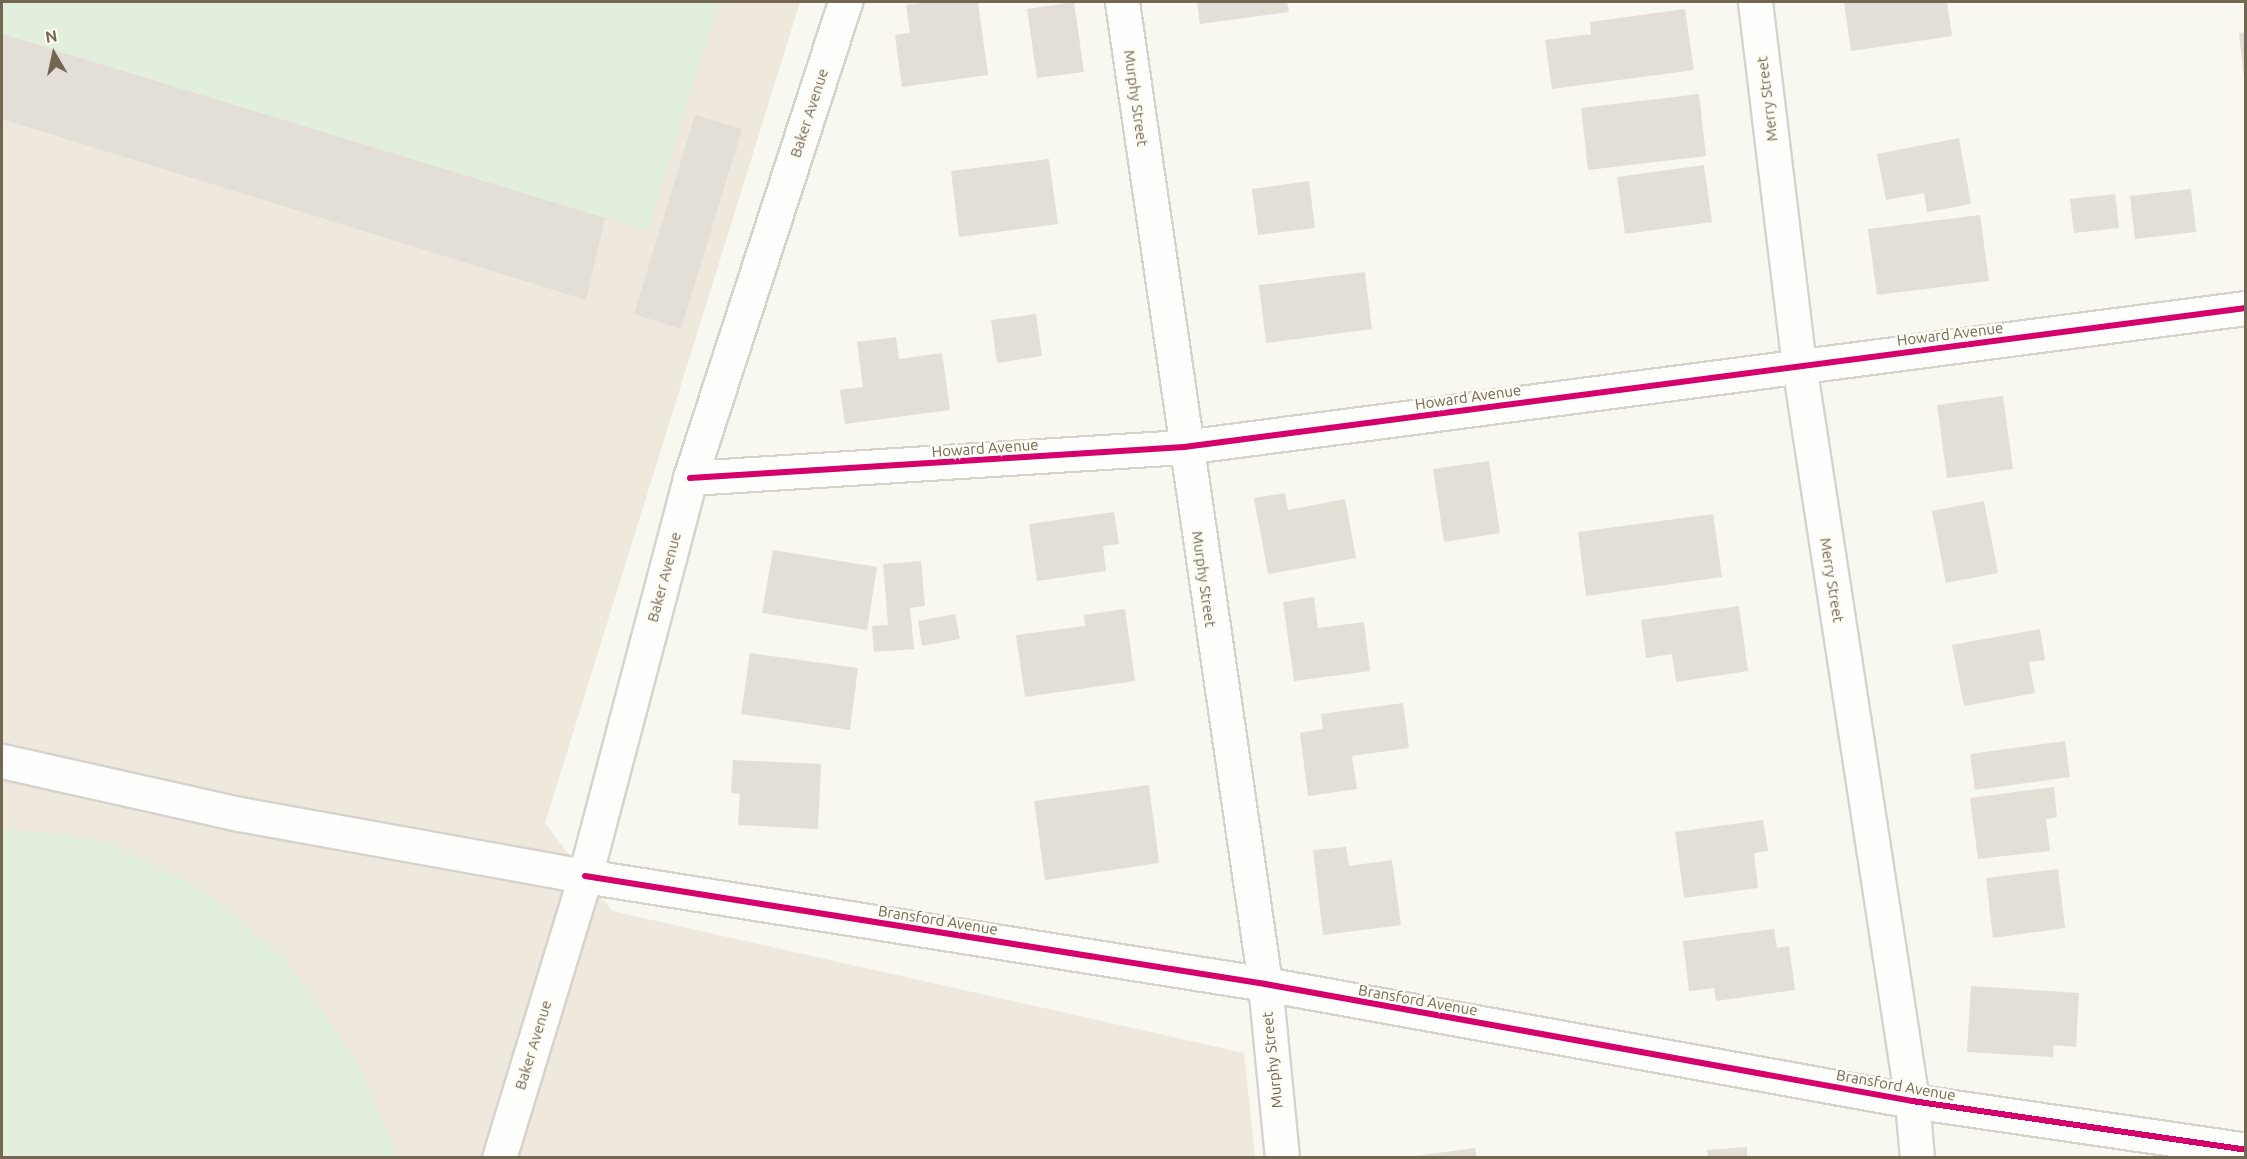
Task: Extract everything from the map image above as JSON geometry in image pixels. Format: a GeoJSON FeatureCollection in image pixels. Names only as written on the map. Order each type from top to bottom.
{"type":"FeatureCollection","features":[{"type":"Feature","properties":{"kind":"street","name":"Baker Avenue"},"geometry":{"type":"LineString","coordinates":[[499,1158],[585,876],[690,478],[845,2]]}},
{"type":"Feature","properties":{"kind":"street","name":"Murphy Street"},"geometry":{"type":"LineString","coordinates":[[1122,2],[1264,984],[1282,1158]]}},
{"type":"Feature","properties":{"kind":"street","name":"Merry Street"},"geometry":{"type":"LineString","coordinates":[[1755,2],[1799,365],[1912,1101],[1917,1158]]}},
{"type":"Feature","properties":{"kind":"street","name":"Howard Avenue"},"geometry":{"type":"LineString","coordinates":[[690,478],[1185,447],[2246,308]]}},
{"type":"Feature","properties":{"kind":"street","name":"Bransford Avenue"},"geometry":{"type":"LineString","coordinates":[[2,761],[239,814],[585,876],[1264,984],[1912,1101],[2246,1150]]}},
{"type":"Feature","properties":{"kind":"shaded area"},"geometry":{"type":"Polygon","coordinates":[[[2,2],[800,2],[545,823],[612,911],[1244,1053],[1255,1157],[2,1158],[2,2]]]}},
{"type":"Feature","properties":{"kind":"green space"},"geometry":{"type":"Polygon","coordinates":[[[2,2],[719,2],[648,231],[2,34],[2,2]]]}},
{"type":"Feature","properties":{"kind":"green space"},"geometry":{"type":"Polygon","coordinates":[[[2,830],[59,833],[114,844],[200,887],[282,956],[358,1062],[397,1157],[2,1157],[2,830]]]}},
{"type":"Feature","properties":{"kind":"building"},"geometry":{"type":"Polygon","coordinates":[[[931,2],[978,2],[988,75],[902,87],[895,35],[910,33],[906,5],[931,2]]]}},
{"type":"Feature","properties":{"kind":"building"},"geometry":{"type":"Polygon","coordinates":[[[1074,2],[1084,72],[1037,78],[1027,9],[1074,2]]]}},
{"type":"Feature","properties":{"kind":"building"},"geometry":{"type":"Polygon","coordinates":[[[1197,2],[1287,2],[1289,12],[1200,24],[1197,2]]]}},
{"type":"Feature","properties":{"kind":"building"},"geometry":{"type":"Polygon","coordinates":[[[1844,2],[1947,2],[1952,36],[1851,51],[1844,2]]]}},
{"type":"Feature","properties":{"kind":"building"},"geometry":{"type":"Polygon","coordinates":[[[1685,9],[1694,70],[1552,89],[1545,40],[1591,34],[1590,22],[1685,9]]]}},
{"type":"Feature","properties":{"kind":"building"},"geometry":{"type":"Polygon","coordinates":[[[2246,32],[2246,76],[2244,77],[2239,33],[2246,32]]]}},
{"type":"Feature","properties":{"kind":"building"},"geometry":{"type":"Polygon","coordinates":[[[2,34],[605,218],[586,300],[2,119],[2,34]]]}},
{"type":"Feature","properties":{"kind":"building"},"geometry":{"type":"Polygon","coordinates":[[[1699,94],[1706,156],[1588,170],[1581,108],[1699,94]]]}},
{"type":"Feature","properties":{"kind":"building"},"geometry":{"type":"Polygon","coordinates":[[[695,115],[742,129],[681,329],[634,314],[695,115]]]}},
{"type":"Feature","properties":{"kind":"building"},"geometry":{"type":"Polygon","coordinates":[[[1959,138],[1971,204],[1927,212],[1924,193],[1886,200],[1877,154],[1959,138]]]}},
{"type":"Feature","properties":{"kind":"building"},"geometry":{"type":"Polygon","coordinates":[[[1049,159],[1058,224],[959,237],[951,171],[1049,159]]]}},
{"type":"Feature","properties":{"kind":"building"},"geometry":{"type":"Polygon","coordinates":[[[1704,165],[1712,222],[1625,234],[1617,177],[1704,165]]]}},
{"type":"Feature","properties":{"kind":"building"},"geometry":{"type":"Polygon","coordinates":[[[1309,181],[1315,228],[1258,235],[1252,189],[1309,181]]]}},
{"type":"Feature","properties":{"kind":"building"},"geometry":{"type":"Polygon","coordinates":[[[2191,189],[2196,232],[2135,239],[2130,196],[2191,189]]]}},
{"type":"Feature","properties":{"kind":"building"},"geometry":{"type":"Polygon","coordinates":[[[2115,194],[2119,228],[2074,233],[2070,199],[2115,194]]]}},
{"type":"Feature","properties":{"kind":"building"},"geometry":{"type":"Polygon","coordinates":[[[1980,215],[1989,281],[1877,295],[1868,229],[1980,215]]]}},
{"type":"Feature","properties":{"kind":"building"},"geometry":{"type":"Polygon","coordinates":[[[1365,272],[1372,329],[1266,343],[1259,285],[1365,272]]]}},
{"type":"Feature","properties":{"kind":"building"},"geometry":{"type":"Polygon","coordinates":[[[1036,314],[1042,356],[997,363],[991,320],[1036,314]]]}},
{"type":"Feature","properties":{"kind":"building"},"geometry":{"type":"Polygon","coordinates":[[[896,337],[899,359],[942,353],[950,410],[845,424],[840,390],[863,387],[857,342],[896,337]]]}},
{"type":"Feature","properties":{"kind":"building"},"geometry":{"type":"Polygon","coordinates":[[[2003,396],[2013,469],[1947,478],[1937,405],[2003,396]]]}},
{"type":"Feature","properties":{"kind":"building"},"geometry":{"type":"Polygon","coordinates":[[[1489,461],[1500,533],[1444,542],[1433,469],[1489,461]]]}},
{"type":"Feature","properties":{"kind":"building"},"geometry":{"type":"Polygon","coordinates":[[[1285,493],[1288,510],[1345,499],[1356,558],[1268,574],[1254,498],[1285,493]]]}},
{"type":"Feature","properties":{"kind":"building"},"geometry":{"type":"Polygon","coordinates":[[[1984,501],[1998,573],[1946,583],[1932,511],[1984,501]]]}},
{"type":"Feature","properties":{"kind":"building"},"geometry":{"type":"Polygon","coordinates":[[[1114,512],[1119,544],[1103,546],[1106,571],[1037,581],[1029,524],[1114,512]]]}},
{"type":"Feature","properties":{"kind":"building"},"geometry":{"type":"Polygon","coordinates":[[[1713,514],[1722,577],[1586,596],[1578,532],[1713,514]]]}},
{"type":"Feature","properties":{"kind":"building"},"geometry":{"type":"Polygon","coordinates":[[[773,550],[877,567],[867,630],[762,613],[773,550]]]}},
{"type":"Feature","properties":{"kind":"building"},"geometry":{"type":"Polygon","coordinates":[[[921,561],[925,606],[910,608],[914,649],[874,652],[872,626],[888,625],[883,564],[921,561]]]}},
{"type":"Feature","properties":{"kind":"building"},"geometry":{"type":"Polygon","coordinates":[[[1314,597],[1318,628],[1364,622],[1370,671],[1294,681],[1283,602],[1314,597]]]}},
{"type":"Feature","properties":{"kind":"building"},"geometry":{"type":"Polygon","coordinates":[[[1739,606],[1748,671],[1676,682],[1672,654],[1646,658],[1641,620],[1739,606]]]}},
{"type":"Feature","properties":{"kind":"building"},"geometry":{"type":"Polygon","coordinates":[[[1125,609],[1135,681],[1025,697],[1016,635],[1085,626],[1084,615],[1125,609]]]}},
{"type":"Feature","properties":{"kind":"building"},"geometry":{"type":"Polygon","coordinates":[[[955,614],[960,639],[922,646],[918,621],[955,614]]]}},
{"type":"Feature","properties":{"kind":"building"},"geometry":{"type":"Polygon","coordinates":[[[2040,629],[2045,660],[2029,662],[2035,693],[1964,706],[1952,645],[2040,629]]]}},
{"type":"Feature","properties":{"kind":"building"},"geometry":{"type":"Polygon","coordinates":[[[750,653],[858,668],[850,730],[741,714],[750,653]]]}},
{"type":"Feature","properties":{"kind":"building"},"geometry":{"type":"Polygon","coordinates":[[[1403,703],[1409,748],[1352,756],[1357,789],[1308,796],[1300,733],[1323,729],[1321,714],[1403,703]]]}},
{"type":"Feature","properties":{"kind":"building"},"geometry":{"type":"Polygon","coordinates":[[[2065,741],[2070,777],[1975,790],[1970,754],[2065,741]]]}},
{"type":"Feature","properties":{"kind":"building"},"geometry":{"type":"Polygon","coordinates":[[[733,760],[821,764],[818,829],[738,825],[740,794],[731,793],[733,760]]]}},
{"type":"Feature","properties":{"kind":"building"},"geometry":{"type":"Polygon","coordinates":[[[1149,785],[1159,863],[1045,880],[1034,801],[1149,785]]]}},
{"type":"Feature","properties":{"kind":"building"},"geometry":{"type":"Polygon","coordinates":[[[2054,787],[2057,817],[2046,819],[2050,851],[1978,859],[1970,798],[2054,787]]]}},
{"type":"Feature","properties":{"kind":"building"},"geometry":{"type":"Polygon","coordinates":[[[1763,820],[1768,851],[1754,853],[1758,888],[1684,898],[1675,832],[1763,820]]]}},
{"type":"Feature","properties":{"kind":"building"},"geometry":{"type":"Polygon","coordinates":[[[1346,847],[1349,866],[1392,860],[1401,925],[1323,935],[1313,850],[1346,847]]]}},
{"type":"Feature","properties":{"kind":"building"},"geometry":{"type":"Polygon","coordinates":[[[2058,869],[2065,928],[1993,938],[1986,878],[2058,869]]]}},
{"type":"Feature","properties":{"kind":"building"},"geometry":{"type":"Polygon","coordinates":[[[1774,929],[1777,948],[1789,946],[1795,990],[1716,1001],[1714,988],[1689,991],[1683,941],[1774,929]]]}},
{"type":"Feature","properties":{"kind":"building"},"geometry":{"type":"Polygon","coordinates":[[[1971,986],[2079,993],[2076,1047],[2054,1045],[2053,1057],[1967,1052],[1971,986]]]}},
{"type":"Feature","properties":{"kind":"building"},"geometry":{"type":"Polygon","coordinates":[[[1747,1147],[1747,1158],[1708,1158],[1707,1150],[1747,1147]]]}},
{"type":"Feature","properties":{"kind":"building"},"geometry":{"type":"Polygon","coordinates":[[[1475,1148],[1477,1158],[1415,1158],[1415,1156],[1475,1148]]]}},
{"type":"Feature","properties":{"kind":"cycle path"},"geometry":{"type":"LineString","coordinates":[[690,478],[1184,447],[2246,308]]}},
{"type":"Feature","properties":{"kind":"cycle path"},"geometry":{"type":"LineString","coordinates":[[585,876],[1265,984],[1912,1101],[2246,1150]]}}]}
